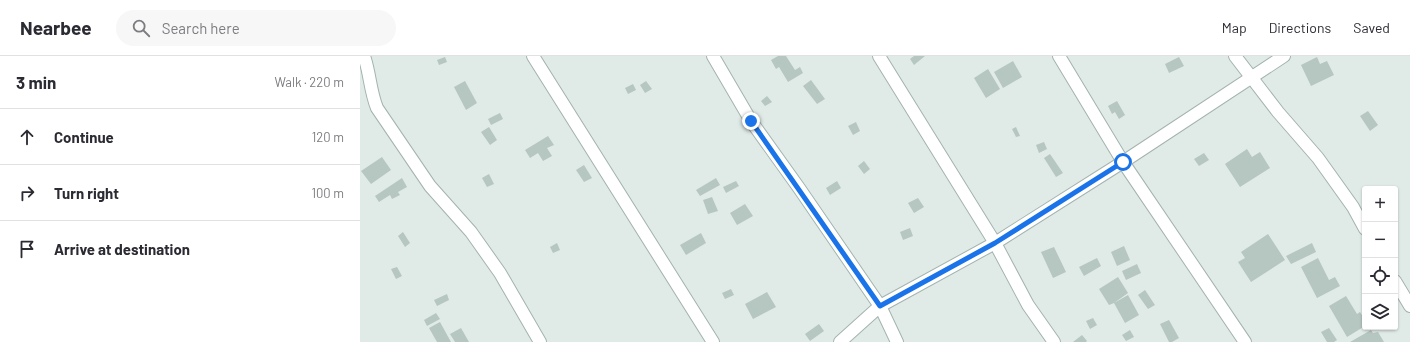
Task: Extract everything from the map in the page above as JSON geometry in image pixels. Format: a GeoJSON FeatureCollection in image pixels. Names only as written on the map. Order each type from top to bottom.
{"type":"FeatureCollection","features":[{"type":"Feature","properties":{"kind":"street"},"geometry":{"type":"LineString","coordinates":[[364,56],[368,67],[372,95],[377,108],[430,186],[470,232],[500,273],[540,342]]}},
{"type":"Feature","properties":{"kind":"street"},"geometry":{"type":"LineString","coordinates":[[533,56],[713,342]]}},
{"type":"Feature","properties":{"kind":"street"},"geometry":{"type":"LineString","coordinates":[[712,56],[751,121],[804,194],[880,306],[897,342]]}},
{"type":"Feature","properties":{"kind":"street"},"geometry":{"type":"LineString","coordinates":[[879,56],[995,243],[1028,305],[1054,342]]}},
{"type":"Feature","properties":{"kind":"street"},"geometry":{"type":"LineString","coordinates":[[1059,56],[1123,162],[1245,342]]}},
{"type":"Feature","properties":{"kind":"street"},"geometry":{"type":"LineString","coordinates":[[1235,56],[1278,112],[1318,158],[1353,207],[1362,224]]}},
{"type":"Feature","properties":{"kind":"street"},"geometry":{"type":"LineString","coordinates":[[840,342],[880,306],[995,243],[1123,162],[1284,56]]}},
{"type":"Feature","properties":{"kind":"street"},"geometry":{"type":"LineString","coordinates":[[1398,285],[1410,306]]}},
{"type":"Feature","properties":{"kind":"building"},"geometry":{"type":"Polygon","coordinates":[[[778,56],[786,56],[795,70],[800,67],[803,73],[788,82],[779,67],[776,69],[771,60],[778,56]]]}},
{"type":"Feature","properties":{"kind":"building"},"geometry":{"type":"Polygon","coordinates":[[[914,56],[925,56],[914,65],[910,59],[914,56]]]}},
{"type":"Feature","properties":{"kind":"building"},"geometry":{"type":"Polygon","coordinates":[[[445,57],[447,62],[439,65],[437,60],[445,57]]]}},
{"type":"Feature","properties":{"kind":"building"},"geometry":{"type":"Polygon","coordinates":[[[1179,57],[1184,66],[1169,73],[1165,64],[1179,57]]]}},
{"type":"Feature","properties":{"kind":"building"},"geometry":{"type":"Polygon","coordinates":[[[1317,57],[1320,64],[1327,61],[1334,75],[1311,86],[1301,65],[1317,57]]]}},
{"type":"Feature","properties":{"kind":"building"},"geometry":{"type":"Polygon","coordinates":[[[1013,61],[1022,77],[1003,88],[994,72],[1013,61]]]}},
{"type":"Feature","properties":{"kind":"building"},"geometry":{"type":"Polygon","coordinates":[[[988,69],[1000,89],[986,98],[974,78],[988,69]]]}},
{"type":"Feature","properties":{"kind":"building"},"geometry":{"type":"Polygon","coordinates":[[[811,80],[825,99],[817,104],[803,86],[811,80]]]}},
{"type":"Feature","properties":{"kind":"building"},"geometry":{"type":"Polygon","coordinates":[[[465,81],[477,103],[466,110],[454,87],[465,81]]]}},
{"type":"Feature","properties":{"kind":"building"},"geometry":{"type":"Polygon","coordinates":[[[646,81],[652,89],[645,93],[640,85],[646,81]]]}},
{"type":"Feature","properties":{"kind":"building"},"geometry":{"type":"Polygon","coordinates":[[[633,84],[636,90],[628,94],[625,88],[633,84]]]}},
{"type":"Feature","properties":{"kind":"building"},"geometry":{"type":"Polygon","coordinates":[[[767,96],[772,102],[765,106],[761,101],[767,96]]]}},
{"type":"Feature","properties":{"kind":"building"},"geometry":{"type":"Polygon","coordinates":[[[1117,101],[1125,115],[1119,119],[1115,112],[1112,114],[1108,106],[1117,101]]]}},
{"type":"Feature","properties":{"kind":"building"},"geometry":{"type":"Polygon","coordinates":[[[1368,111],[1378,125],[1370,131],[1360,116],[1368,111]]]}},
{"type":"Feature","properties":{"kind":"building"},"geometry":{"type":"Polygon","coordinates":[[[500,113],[503,119],[491,125],[488,119],[500,113]]]}},
{"type":"Feature","properties":{"kind":"building"},"geometry":{"type":"Polygon","coordinates":[[[856,122],[860,131],[853,135],[848,126],[856,122]]]}},
{"type":"Feature","properties":{"kind":"building"},"geometry":{"type":"Polygon","coordinates":[[[489,127],[497,140],[490,145],[481,132],[489,127]]]}},
{"type":"Feature","properties":{"kind":"building"},"geometry":{"type":"Polygon","coordinates":[[[1016,127],[1020,136],[1016,137],[1012,129],[1016,127]]]}},
{"type":"Feature","properties":{"kind":"building"},"geometry":{"type":"Polygon","coordinates":[[[548,136],[554,145],[547,148],[552,156],[543,161],[538,153],[530,158],[525,150],[548,136]]]}},
{"type":"Feature","properties":{"kind":"building"},"geometry":{"type":"Polygon","coordinates":[[[1044,142],[1047,149],[1039,153],[1036,145],[1044,142]]]}},
{"type":"Feature","properties":{"kind":"building"},"geometry":{"type":"Polygon","coordinates":[[[1247,149],[1252,157],[1260,152],[1270,168],[1240,187],[1225,164],[1247,149]]]}},
{"type":"Feature","properties":{"kind":"building"},"geometry":{"type":"Polygon","coordinates":[[[1204,153],[1209,160],[1199,166],[1194,159],[1204,153]]]}},
{"type":"Feature","properties":{"kind":"building"},"geometry":{"type":"Polygon","coordinates":[[[1050,154],[1063,173],[1056,177],[1044,158],[1050,154]]]}},
{"type":"Feature","properties":{"kind":"building"},"geometry":{"type":"Polygon","coordinates":[[[382,157],[391,170],[371,184],[361,171],[382,157]]]}},
{"type":"Feature","properties":{"kind":"building"},"geometry":{"type":"Polygon","coordinates":[[[864,161],[870,169],[864,174],[858,166],[864,161]]]}},
{"type":"Feature","properties":{"kind":"building"},"geometry":{"type":"Polygon","coordinates":[[[584,165],[592,178],[584,182],[576,170],[584,165]]]}},
{"type":"Feature","properties":{"kind":"building"},"geometry":{"type":"Polygon","coordinates":[[[489,174],[494,184],[487,187],[482,178],[489,174]]]}},
{"type":"Feature","properties":{"kind":"building"},"geometry":{"type":"Polygon","coordinates":[[[402,178],[407,187],[398,192],[400,195],[392,199],[390,195],[379,202],[375,196],[402,178]]]}},
{"type":"Feature","properties":{"kind":"building"},"geometry":{"type":"Polygon","coordinates":[[[716,178],[720,185],[700,196],[696,190],[716,178]]]}},
{"type":"Feature","properties":{"kind":"building"},"geometry":{"type":"Polygon","coordinates":[[[736,181],[739,186],[726,193],[723,187],[736,181]]]}},
{"type":"Feature","properties":{"kind":"building"},"geometry":{"type":"Polygon","coordinates":[[[837,181],[841,188],[830,195],[826,188],[837,181]]]}},
{"type":"Feature","properties":{"kind":"building"},"geometry":{"type":"Polygon","coordinates":[[[712,197],[718,211],[708,214],[703,200],[712,197]]]}},
{"type":"Feature","properties":{"kind":"building"},"geometry":{"type":"Polygon","coordinates":[[[918,198],[924,207],[914,213],[908,203],[918,198]]]}},
{"type":"Feature","properties":{"kind":"building"},"geometry":{"type":"Polygon","coordinates":[[[745,204],[753,216],[737,225],[730,213],[745,204]]]}},
{"type":"Feature","properties":{"kind":"building"},"geometry":{"type":"Polygon","coordinates":[[[910,228],[913,236],[903,240],[900,232],[910,228]]]}},
{"type":"Feature","properties":{"kind":"building"},"geometry":{"type":"Polygon","coordinates":[[[403,232],[410,243],[405,247],[398,236],[403,232]]]}},
{"type":"Feature","properties":{"kind":"building"},"geometry":{"type":"Polygon","coordinates":[[[701,233],[706,243],[686,255],[680,245],[701,233]]]}},
{"type":"Feature","properties":{"kind":"building"},"geometry":{"type":"Polygon","coordinates":[[[1268,234],[1285,260],[1251,282],[1238,262],[1245,258],[1241,252],[1268,234]]]}},
{"type":"Feature","properties":{"kind":"building"},"geometry":{"type":"Polygon","coordinates":[[[557,243],[560,250],[553,253],[550,247],[557,243]]]}},
{"type":"Feature","properties":{"kind":"building"},"geometry":{"type":"Polygon","coordinates":[[[1312,243],[1316,252],[1291,264],[1286,256],[1312,243]]]}},
{"type":"Feature","properties":{"kind":"building"},"geometry":{"type":"Polygon","coordinates":[[[1124,246],[1130,260],[1117,266],[1111,252],[1124,246]]]}},
{"type":"Feature","properties":{"kind":"building"},"geometry":{"type":"Polygon","coordinates":[[[1054,247],[1066,272],[1053,278],[1041,252],[1054,247]]]}},
{"type":"Feature","properties":{"kind":"building"},"geometry":{"type":"Polygon","coordinates":[[[1097,258],[1101,266],[1084,276],[1079,267],[1097,258]]]}},
{"type":"Feature","properties":{"kind":"building"},"geometry":{"type":"Polygon","coordinates":[[[1318,258],[1329,280],[1335,277],[1340,286],[1317,298],[1301,267],[1318,258]]]}},
{"type":"Feature","properties":{"kind":"building"},"geometry":{"type":"Polygon","coordinates":[[[1137,264],[1141,273],[1126,280],[1122,271],[1137,264]]]}},
{"type":"Feature","properties":{"kind":"building"},"geometry":{"type":"Polygon","coordinates":[[[397,267],[402,276],[396,279],[391,269],[397,267]]]}},
{"type":"Feature","properties":{"kind":"building"},"geometry":{"type":"Polygon","coordinates":[[[1118,277],[1128,293],[1109,305],[1099,289],[1118,277]]]}},
{"type":"Feature","properties":{"kind":"building"},"geometry":{"type":"Polygon","coordinates":[[[731,289],[734,295],[725,299],[722,293],[731,289]]]}},
{"type":"Feature","properties":{"kind":"building"},"geometry":{"type":"Polygon","coordinates":[[[1145,290],[1155,305],[1148,309],[1138,295],[1145,290]]]}},
{"type":"Feature","properties":{"kind":"building"},"geometry":{"type":"Polygon","coordinates":[[[767,292],[776,307],[753,319],[745,304],[767,292]]]}},
{"type":"Feature","properties":{"kind":"building"},"geometry":{"type":"Polygon","coordinates":[[[447,294],[449,300],[437,306],[434,300],[447,294]]]}},
{"type":"Feature","properties":{"kind":"building"},"geometry":{"type":"Polygon","coordinates":[[[1128,295],[1139,315],[1125,323],[1114,303],[1128,295]]]}},
{"type":"Feature","properties":{"kind":"building"},"geometry":{"type":"Polygon","coordinates":[[[1346,296],[1357,314],[1360,312],[1362,315],[1362,328],[1347,337],[1329,306],[1346,296]]]}},
{"type":"Feature","properties":{"kind":"building"},"geometry":{"type":"Polygon","coordinates":[[[436,313],[440,319],[427,326],[424,320],[436,313]]]}},
{"type":"Feature","properties":{"kind":"building"},"geometry":{"type":"Polygon","coordinates":[[[1093,318],[1097,325],[1090,329],[1086,321],[1093,318]]]}},
{"type":"Feature","properties":{"kind":"building"},"geometry":{"type":"Polygon","coordinates":[[[1169,320],[1179,338],[1172,342],[1169,342],[1160,324],[1169,320]]]}},
{"type":"Feature","properties":{"kind":"building"},"geometry":{"type":"Polygon","coordinates":[[[440,322],[451,342],[437,342],[429,328],[440,322]]]}},
{"type":"Feature","properties":{"kind":"building"},"geometry":{"type":"Polygon","coordinates":[[[819,324],[824,331],[810,341],[805,334],[819,324]]]}},
{"type":"Feature","properties":{"kind":"building"},"geometry":{"type":"Polygon","coordinates":[[[461,328],[469,342],[455,342],[450,334],[461,328]]]}},
{"type":"Feature","properties":{"kind":"building"},"geometry":{"type":"Polygon","coordinates":[[[1329,328],[1337,340],[1334,342],[1327,342],[1321,332],[1329,328]]]}},
{"type":"Feature","properties":{"kind":"building"},"geometry":{"type":"Polygon","coordinates":[[[1130,330],[1134,337],[1126,341],[1122,335],[1130,330]]]}},
{"type":"Feature","properties":{"kind":"building"},"geometry":{"type":"Polygon","coordinates":[[[1371,330],[1373,333],[1378,332],[1384,342],[1350,342],[1371,330]]]}},
{"type":"Feature","properties":{"kind":"building"},"geometry":{"type":"Polygon","coordinates":[[[1082,335],[1087,341],[1086,342],[1073,342],[1082,335]]]}},
{"type":"Feature","properties":{"kind":"route"},"geometry":{"type":"LineString","coordinates":[[751,121],[880,306],[995,243],[1123,162]]}}]}
